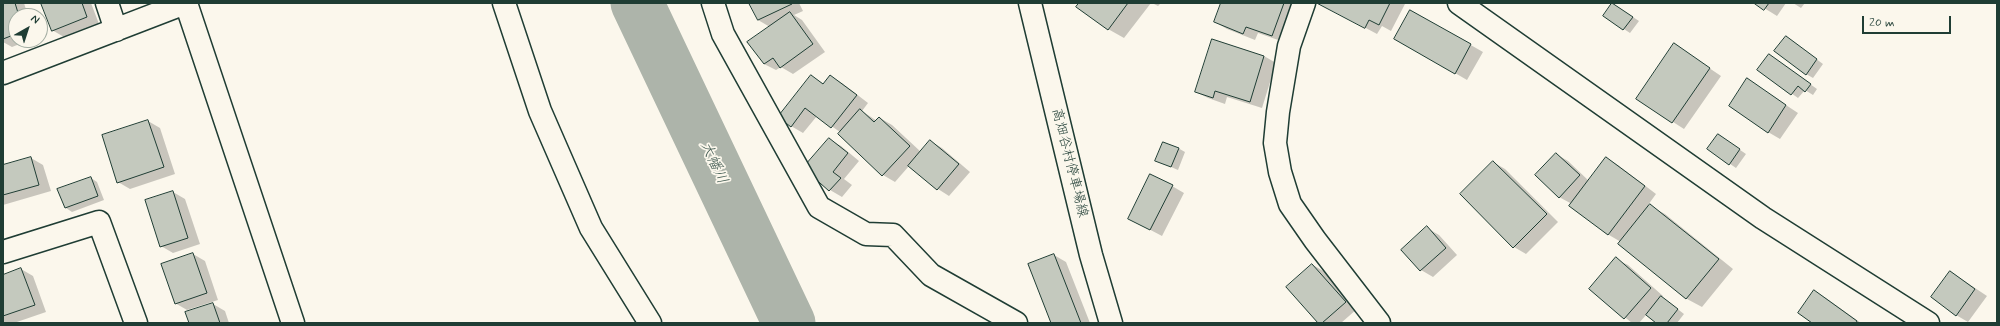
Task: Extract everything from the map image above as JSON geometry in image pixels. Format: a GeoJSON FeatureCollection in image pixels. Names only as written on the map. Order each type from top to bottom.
{"type":"FeatureCollection","features":[{"type":"Feature","properties":{"kind":"street"},"geometry":{"type":"LineString","coordinates":[[107,3],[116,30]]}},
{"type":"Feature","properties":{"kind":"street"},"geometry":{"type":"LineString","coordinates":[[3,73],[186,3],[293,323]]}},
{"type":"Feature","properties":{"kind":"street"},"geometry":{"type":"LineString","coordinates":[[504,3],[540,111],[591,228],[650,323]]}},
{"type":"Feature","properties":{"kind":"street"},"geometry":{"type":"LineString","coordinates":[[713,3],[723,34],[819,207],[866,234],[893,235],[931,275],[1016,323]]}},
{"type":"Feature","properties":{"kind":"street","name":"高畑谷村停車場線"},"geometry":{"type":"LineString","coordinates":[[1030,3],[1091,255],[1111,323]]}},
{"type":"Feature","properties":{"kind":"street"},"geometry":{"type":"LineString","coordinates":[[1304,3],[1289,46],[1278,112],[1275,143],[1280,172],[1290,204],[1315,240],[1379,323]]}},
{"type":"Feature","properties":{"kind":"street"},"geometry":{"type":"LineString","coordinates":[[1459,3],[1763,218],[1928,323]]}},
{"type":"Feature","properties":{"kind":"street"},"geometry":{"type":"LineString","coordinates":[[3,252],[99,222],[136,323]]}},
{"type":"Feature","properties":{"kind":"building"},"geometry":{"type":"Polygon","coordinates":[[[3,3],[15,3],[17,8],[8,8],[8,37],[3,39],[3,3]]]}},
{"type":"Feature","properties":{"kind":"building"},"geometry":{"type":"Polygon","coordinates":[[[41,3],[82,3],[87,17],[52,31],[48,21],[48,8],[43,8],[41,3]]]}},
{"type":"Feature","properties":{"kind":"building"},"geometry":{"type":"Polygon","coordinates":[[[749,3],[791,3],[792,4],[758,20],[749,3]]]}},
{"type":"Feature","properties":{"kind":"building"},"geometry":{"type":"Polygon","coordinates":[[[1079,3],[1128,3],[1108,30],[1076,7],[1079,3]]]}},
{"type":"Feature","properties":{"kind":"building"},"geometry":{"type":"Polygon","coordinates":[[[1221,3],[1284,3],[1272,36],[1246,27],[1243,34],[1214,22],[1221,3]]]}},
{"type":"Feature","properties":{"kind":"building"},"geometry":{"type":"Polygon","coordinates":[[[1317,3],[1390,3],[1379,25],[1369,20],[1365,28],[1317,3]]]}},
{"type":"Feature","properties":{"kind":"building"},"geometry":{"type":"Polygon","coordinates":[[[1612,3],[1633,17],[1623,30],[1603,16],[1612,3]]]}},
{"type":"Feature","properties":{"kind":"building"},"geometry":{"type":"Polygon","coordinates":[[[1754,3],[1769,3],[1764,10],[1754,3]]]}},
{"type":"Feature","properties":{"kind":"building"},"geometry":{"type":"Polygon","coordinates":[[[1410,10],[1471,44],[1455,74],[1394,39],[1410,10]]]}},
{"type":"Feature","properties":{"kind":"building"},"geometry":{"type":"Polygon","coordinates":[[[790,12],[813,44],[780,68],[773,58],[764,64],[747,42],[790,12]]]}},
{"type":"Feature","properties":{"kind":"building"},"geometry":{"type":"Polygon","coordinates":[[[1786,36],[1817,59],[1806,75],[1774,51],[1786,36]]]}},
{"type":"Feature","properties":{"kind":"building"},"geometry":{"type":"Polygon","coordinates":[[[1212,39],[1264,56],[1250,102],[1215,91],[1213,98],[1195,92],[1212,39]]]}},
{"type":"Feature","properties":{"kind":"building"},"geometry":{"type":"Polygon","coordinates":[[[1674,43],[1710,68],[1672,123],[1636,99],[1674,43]]]}},
{"type":"Feature","properties":{"kind":"building"},"geometry":{"type":"Polygon","coordinates":[[[1769,54],[1811,84],[1805,92],[1798,86],[1791,95],[1757,70],[1769,54]]]}},
{"type":"Feature","properties":{"kind":"building"},"geometry":{"type":"Polygon","coordinates":[[[811,75],[823,84],[830,75],[857,95],[831,128],[805,108],[791,127],[778,117],[811,75]]]}},
{"type":"Feature","properties":{"kind":"building"},"geometry":{"type":"Polygon","coordinates":[[[1747,78],[1786,105],[1768,133],[1729,106],[1747,78]]]}},
{"type":"Feature","properties":{"kind":"building"},"geometry":{"type":"Polygon","coordinates":[[[860,109],[874,122],[879,117],[910,146],[882,176],[838,134],[860,109]]]}},
{"type":"Feature","properties":{"kind":"building"},"geometry":{"type":"Polygon","coordinates":[[[148,120],[164,167],[117,183],[102,135],[148,120]]]}},
{"type":"Feature","properties":{"kind":"building"},"geometry":{"type":"Polygon","coordinates":[[[1718,134],[1740,149],[1729,165],[1707,149],[1718,134]]]}},
{"type":"Feature","properties":{"kind":"building"},"geometry":{"type":"Polygon","coordinates":[[[829,138],[848,153],[833,172],[841,178],[829,191],[803,168],[829,138]]]}},
{"type":"Feature","properties":{"kind":"building"},"geometry":{"type":"Polygon","coordinates":[[[930,140],[959,164],[937,190],[908,166],[930,140]]]}},
{"type":"Feature","properties":{"kind":"building"},"geometry":{"type":"Polygon","coordinates":[[[1163,142],[1179,148],[1171,167],[1155,161],[1163,142]]]}},
{"type":"Feature","properties":{"kind":"building"},"geometry":{"type":"Polygon","coordinates":[[[1556,153],[1580,175],[1559,198],[1535,175],[1556,153]]]}},
{"type":"Feature","properties":{"kind":"building"},"geometry":{"type":"Polygon","coordinates":[[[31,157],[39,185],[3,195],[3,165],[31,157]]]}},
{"type":"Feature","properties":{"kind":"building"},"geometry":{"type":"Polygon","coordinates":[[[1606,157],[1645,186],[1608,235],[1569,206],[1606,157]]]}},
{"type":"Feature","properties":{"kind":"building"},"geometry":{"type":"Polygon","coordinates":[[[1493,161],[1547,214],[1513,248],[1460,194],[1493,161]]]}},
{"type":"Feature","properties":{"kind":"building"},"geometry":{"type":"Polygon","coordinates":[[[1150,174],[1173,185],[1150,230],[1128,219],[1150,174]]]}},
{"type":"Feature","properties":{"kind":"building"},"geometry":{"type":"Polygon","coordinates":[[[91,177],[98,196],[65,208],[57,189],[91,177]]]}},
{"type":"Feature","properties":{"kind":"building"},"geometry":{"type":"Polygon","coordinates":[[[173,191],[188,238],[160,247],[145,200],[173,191]]]}},
{"type":"Feature","properties":{"kind":"building"},"geometry":{"type":"Polygon","coordinates":[[[1650,204],[1719,259],[1686,299],[1618,244],[1650,204]]]}},
{"type":"Feature","properties":{"kind":"building"},"geometry":{"type":"Polygon","coordinates":[[[1427,226],[1446,248],[1420,271],[1401,250],[1427,226]]]}},
{"type":"Feature","properties":{"kind":"building"},"geometry":{"type":"Polygon","coordinates":[[[193,253],[207,293],[175,304],[161,264],[193,253]]]}},
{"type":"Feature","properties":{"kind":"building"},"geometry":{"type":"Polygon","coordinates":[[[1054,254],[1081,323],[1051,323],[1028,264],[1054,254]]]}},
{"type":"Feature","properties":{"kind":"building"},"geometry":{"type":"Polygon","coordinates":[[[1616,257],[1651,288],[1624,319],[1589,289],[1616,257]]]}},
{"type":"Feature","properties":{"kind":"building"},"geometry":{"type":"Polygon","coordinates":[[[1312,264],[1346,302],[1322,323],[1318,323],[1286,287],[1312,264]]]}},
{"type":"Feature","properties":{"kind":"building"},"geometry":{"type":"Polygon","coordinates":[[[21,268],[35,305],[3,316],[3,275],[21,268]]]}},
{"type":"Feature","properties":{"kind":"building"},"geometry":{"type":"Polygon","coordinates":[[[1950,271],[1975,289],[1956,316],[1931,297],[1950,271]]]}},
{"type":"Feature","properties":{"kind":"building"},"geometry":{"type":"Polygon","coordinates":[[[1814,290],[1857,321],[1856,323],[1812,323],[1798,313],[1814,290]]]}},
{"type":"Feature","properties":{"kind":"building"},"geometry":{"type":"Polygon","coordinates":[[[1661,296],[1678,309],[1667,323],[1656,323],[1646,315],[1661,296]]]}},
{"type":"Feature","properties":{"kind":"building"},"geometry":{"type":"Polygon","coordinates":[[[213,303],[220,323],[189,323],[185,312],[213,303]]]}},
{"type":"Feature","properties":{"kind":"waterway","name":"大幡川"},"geometry":{"type":"LineString","coordinates":[[637,3],[789,323]]}}]}
